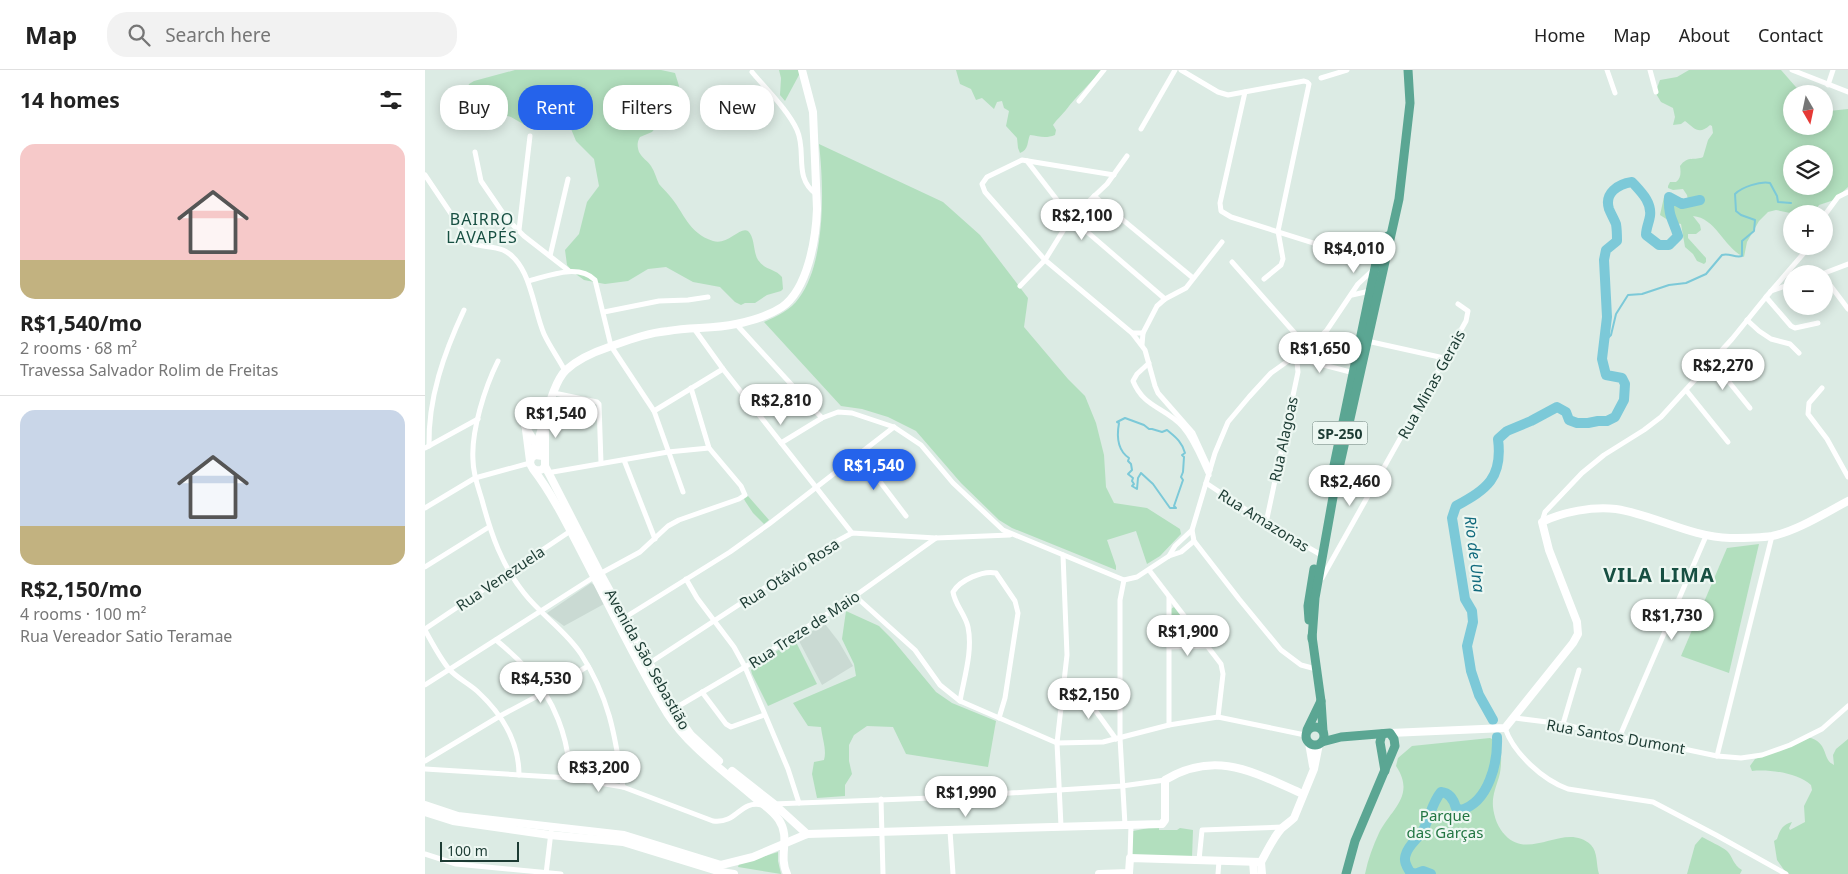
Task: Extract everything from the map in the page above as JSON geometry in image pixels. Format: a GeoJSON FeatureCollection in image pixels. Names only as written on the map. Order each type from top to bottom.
{"type":"FeatureCollection","features":[{"type":"Feature","properties":{"kind":"main road"},"geometry":{"type":"LineString","coordinates":[[532,464],[557,384],[565,371],[582,359],[635,338],[666,331],[695,330],[736,324],[770,313],[782,307],[800,288],[810,257],[817,224],[813,112],[802,70]]}},
{"type":"Feature","properties":{"kind":"main road","name":"SP-250"},"geometry":{"type":"LineString","coordinates":[[1341,446],[1374,291],[1380,249],[1391,231],[1399,199],[1410,103],[1408,70]]}},
{"type":"Feature","properties":{"kind":"main road","name":"SP-250"},"geometry":{"type":"LineString","coordinates":[[1313,639],[1320,555],[1354,374],[1364,341]]}},
{"type":"Feature","properties":{"kind":"main road"},"geometry":{"type":"LineString","coordinates":[[532,464],[543,469],[545,464],[546,419]]}},
{"type":"Feature","properties":{"kind":"main road","name":"Avenida São Sebastião"},"geometry":{"type":"LineString","coordinates":[[559,503],[545,464],[525,426],[532,464],[559,503],[670,710],[683,730],[704,755],[780,821],[785,835],[786,843],[783,858],[787,874]]}},
{"type":"Feature","properties":{"kind":"main road"},"geometry":{"type":"LineString","coordinates":[[532,464],[535,455],[545,464]]}},
{"type":"Feature","properties":{"kind":"main road"},"geometry":{"type":"LineString","coordinates":[[1307,736],[1314,745],[1322,737],[1505,728],[1515,718],[1578,634],[1577,622],[1549,550],[1542,522],[1551,518],[1585,510],[1614,509],[1706,536],[1731,538],[1772,536],[1848,501]]}},
{"type":"Feature","properties":{"kind":"main road","name":"Avenida São Sebastião"},"geometry":{"type":"LineString","coordinates":[[597,575],[624,618],[631,639]]}},
{"type":"Feature","properties":{"kind":"main road","name":"SP-250"},"geometry":{"type":"LineString","coordinates":[[1318,577],[1308,606],[1321,701],[1322,737]]}},
{"type":"Feature","properties":{"kind":"main road"},"geometry":{"type":"LineString","coordinates":[[1314,769],[1307,736],[1321,701]]}},
{"type":"Feature","properties":{"kind":"main road"},"geometry":{"type":"LineString","coordinates":[[1254,874],[1257,862],[1283,827],[1294,818],[1314,769],[1322,737],[1318,727],[1312,727],[1307,736]]}},
{"type":"Feature","properties":{"kind":"main road","name":"Avenida São Sebastião"},"geometry":{"type":"LineString","coordinates":[[683,730],[774,804],[807,834]]}},
{"type":"Feature","properties":{"kind":"main road"},"geometry":{"type":"LineString","coordinates":[[1346,874],[1355,841],[1395,746],[1413,732]]}},
{"type":"Feature","properties":{"kind":"main road"},"geometry":{"type":"LineString","coordinates":[[1386,734],[1394,739],[1395,746]]}},
{"type":"Feature","properties":{"kind":"main road"},"geometry":{"type":"LineString","coordinates":[[1385,771],[1380,738],[1386,734]]}},
{"type":"Feature","properties":{"kind":"main road"},"geometry":{"type":"LineString","coordinates":[[1366,735],[1381,747],[1390,748],[1395,746]]}},
{"type":"Feature","properties":{"kind":"main road"},"geometry":{"type":"LineString","coordinates":[[721,870],[807,834],[1165,823],[1165,780],[1173,775],[1196,767],[1221,764],[1238,767],[1303,794]]}},
{"type":"Feature","properties":{"kind":"main road"},"geometry":{"type":"LineString","coordinates":[[425,805],[458,816],[551,831]]}},
{"type":"Feature","properties":{"kind":"main road"},"geometry":{"type":"LineString","coordinates":[[425,812],[453,821],[624,839],[734,874]]}},
{"type":"Feature","properties":{"kind":"main road"},"geometry":{"type":"LineString","coordinates":[[1099,874],[1129,874],[1130,858],[1257,862]]}},
{"type":"Feature","properties":{"kind":"main road"},"geometry":{"type":"LineString","coordinates":[[1257,862],[1262,874]]}},
{"type":"Feature","properties":{"kind":"street"},"geometry":{"type":"LineString","coordinates":[[1079,101],[1104,70]]}},
{"type":"Feature","properties":{"kind":"street"},"geometry":{"type":"LineString","coordinates":[[1141,129],[1175,70]]}},
{"type":"Feature","properties":{"kind":"street"},"geometry":{"type":"LineString","coordinates":[[1181,70],[1218,92],[1228,94],[1304,81],[1309,84],[1278,231],[1283,259],[1281,265],[1264,279]]}},
{"type":"Feature","properties":{"kind":"street"},"geometry":{"type":"LineString","coordinates":[[1321,78],[1347,70]]}},
{"type":"Feature","properties":{"kind":"street"},"geometry":{"type":"LineString","coordinates":[[1607,70],[1615,93]]}},
{"type":"Feature","properties":{"kind":"street"},"geometry":{"type":"LineString","coordinates":[[1650,70],[1656,92]]}},
{"type":"Feature","properties":{"kind":"street"},"geometry":{"type":"LineString","coordinates":[[1793,70],[1828,85],[1833,70]]}},
{"type":"Feature","properties":{"kind":"street"},"geometry":{"type":"LineString","coordinates":[[752,72],[783,108],[798,131],[803,176],[809,188],[817,194]]}},
{"type":"Feature","properties":{"kind":"street"},"geometry":{"type":"LineString","coordinates":[[1833,87],[1848,92]]}},
{"type":"Feature","properties":{"kind":"street"},"geometry":{"type":"LineString","coordinates":[[1245,92],[1220,203],[1221,211],[1378,266]]}},
{"type":"Feature","properties":{"kind":"street"},"geometry":{"type":"LineString","coordinates":[[519,230],[530,136]]}},
{"type":"Feature","properties":{"kind":"street"},"geometry":{"type":"LineString","coordinates":[[475,152],[484,188],[507,219],[569,271],[589,276],[595,280],[611,346],[654,411],[683,492]]}},
{"type":"Feature","properties":{"kind":"street"},"geometry":{"type":"LineString","coordinates":[[1020,286],[1045,260],[1071,218],[1114,175],[1127,156]]}},
{"type":"Feature","properties":{"kind":"street"},"geometry":{"type":"LineString","coordinates":[[1114,175],[1022,160],[987,177],[982,184],[983,189],[1045,260],[1132,333],[1142,345],[1158,393],[1193,433],[1209,473]]}},
{"type":"Feature","properties":{"kind":"street"},"geometry":{"type":"LineString","coordinates":[[1027,161],[1071,218],[1165,299]]}},
{"type":"Feature","properties":{"kind":"street"},"geometry":{"type":"LineString","coordinates":[[425,175],[470,242],[480,246],[503,250],[517,262],[528,281],[543,331],[565,371]]}},
{"type":"Feature","properties":{"kind":"street"},"geometry":{"type":"LineString","coordinates":[[550,256],[567,179]]}},
{"type":"Feature","properties":{"kind":"street"},"geometry":{"type":"LineString","coordinates":[[1833,205],[1838,198],[1848,192]]}},
{"type":"Feature","properties":{"kind":"street"},"geometry":{"type":"LineString","coordinates":[[1094,196],[1193,278]]}},
{"type":"Feature","properties":{"kind":"street"},"geometry":{"type":"LineString","coordinates":[[1142,345],[1143,334],[1157,306],[1165,299],[1182,291],[1222,242]]}},
{"type":"Feature","properties":{"kind":"street"},"geometry":{"type":"LineString","coordinates":[[1542,522],[1545,512],[1582,473],[1604,455],[1651,426],[1667,412],[1713,361],[1802,255]]}},
{"type":"Feature","properties":{"kind":"street"},"geometry":{"type":"LineString","coordinates":[[1232,262],[1307,347]]}},
{"type":"Feature","properties":{"kind":"street"},"geometry":{"type":"LineString","coordinates":[[1833,270],[1848,264]]}},
{"type":"Feature","properties":{"kind":"street"},"geometry":{"type":"LineString","coordinates":[[1316,669],[1301,665],[1281,650],[1194,541],[1192,530],[1220,438],[1228,422],[1261,384],[1327,330],[1361,280],[1378,266]]}},
{"type":"Feature","properties":{"kind":"street"},"geometry":{"type":"LineString","coordinates":[[528,281],[569,271]]}},
{"type":"Feature","properties":{"kind":"street"},"geometry":{"type":"LineString","coordinates":[[1771,291],[1783,287]]}},
{"type":"Feature","properties":{"kind":"street"},"geometry":{"type":"LineString","coordinates":[[1833,289],[1848,309]]}},
{"type":"Feature","properties":{"kind":"street"},"geometry":{"type":"LineString","coordinates":[[1351,295],[1374,291]]}},
{"type":"Feature","properties":{"kind":"street"},"geometry":{"type":"LineString","coordinates":[[604,312],[659,301],[708,297]]}},
{"type":"Feature","properties":{"kind":"street"},"geometry":{"type":"LineString","coordinates":[[1766,297],[1791,326],[1795,328],[1818,323]]}},
{"type":"Feature","properties":{"kind":"street","name":"Rua Minas Gerais"},"geometry":{"type":"LineString","coordinates":[[1318,577],[1393,452],[1468,316],[1468,311],[1458,304]]}},
{"type":"Feature","properties":{"kind":"street"},"geometry":{"type":"LineString","coordinates":[[427,447],[434,391],[451,340],[464,310]]}},
{"type":"Feature","properties":{"kind":"street"},"geometry":{"type":"LineString","coordinates":[[1747,320],[1771,339],[1790,344],[1799,353]]}},
{"type":"Feature","properties":{"kind":"street"},"geometry":{"type":"LineString","coordinates":[[736,324],[822,418]]}},
{"type":"Feature","properties":{"kind":"street"},"geometry":{"type":"LineString","coordinates":[[695,330],[852,533]]}},
{"type":"Feature","properties":{"kind":"street"},"geometry":{"type":"LineString","coordinates":[[1132,333],[1143,334]]}},
{"type":"Feature","properties":{"kind":"street"},"geometry":{"type":"LineString","coordinates":[[1364,341],[1444,358]]}},
{"type":"Feature","properties":{"kind":"street"},"geometry":{"type":"LineString","coordinates":[[1295,355],[1301,359],[1354,374]]}},
{"type":"Feature","properties":{"kind":"street","name":"Rua Alagoas"},"geometry":{"type":"LineString","coordinates":[[1266,523],[1298,372],[1295,355]]}},
{"type":"Feature","properties":{"kind":"street"},"geometry":{"type":"LineString","coordinates":[[498,361],[488,381],[478,419],[473,459],[475,478],[489,527],[509,572],[524,594],[575,645],[588,666],[601,693],[612,723],[623,787]]}},
{"type":"Feature","properties":{"kind":"street"},"geometry":{"type":"LineString","coordinates":[[1713,361],[1750,408]]}},
{"type":"Feature","properties":{"kind":"street"},"geometry":{"type":"LineString","coordinates":[[1149,364],[1137,374],[1133,381],[1137,389],[1150,405],[1167,413],[1189,435],[1209,473]]}},
{"type":"Feature","properties":{"kind":"street"},"geometry":{"type":"LineString","coordinates":[[654,411],[723,368]]}},
{"type":"Feature","properties":{"kind":"street"},"geometry":{"type":"LineString","coordinates":[[425,685],[597,575],[640,552],[668,526],[745,495],[741,486],[709,448],[691,388]]}},
{"type":"Feature","properties":{"kind":"street"},"geometry":{"type":"LineString","coordinates":[[1822,388],[1809,403],[1808,414],[1827,439],[1848,477]]}},
{"type":"Feature","properties":{"kind":"street"},"geometry":{"type":"LineString","coordinates":[[1686,390],[1728,442]]}},
{"type":"Feature","properties":{"kind":"street"},"geometry":{"type":"LineString","coordinates":[[554,393],[599,404],[601,463]]}},
{"type":"Feature","properties":{"kind":"street"},"geometry":{"type":"LineString","coordinates":[[781,443],[822,418],[838,412],[852,413],[894,427],[921,445],[953,483],[1003,530],[1124,580],[1137,577],[1169,556],[1181,552],[1194,541]]}},
{"type":"Feature","properties":{"kind":"street"},"geometry":{"type":"LineString","coordinates":[[427,447],[478,419]]}},
{"type":"Feature","properties":{"kind":"street"},"geometry":{"type":"LineString","coordinates":[[624,618],[730,552],[818,488],[894,427]]}},
{"type":"Feature","properties":{"kind":"street"},"geometry":{"type":"LineString","coordinates":[[545,464],[601,463],[669,452],[709,448]]}},
{"type":"Feature","properties":{"kind":"street"},"geometry":{"type":"LineString","coordinates":[[859,454],[905,516]]}},
{"type":"Feature","properties":{"kind":"street"},"geometry":{"type":"LineString","coordinates":[[624,460],[655,539]]}},
{"type":"Feature","properties":{"kind":"street"},"geometry":{"type":"LineString","coordinates":[[425,508],[475,478],[532,464]]}},
{"type":"Feature","properties":{"kind":"street","name":"Rua Amazonas"},"geometry":{"type":"LineString","coordinates":[[1206,483],[1266,523],[1320,555]]}},
{"type":"Feature","properties":{"kind":"street"},"geometry":{"type":"LineString","coordinates":[[425,567],[489,527]]}},
{"type":"Feature","properties":{"kind":"street","name":"Rua Venezuela"},"geometry":{"type":"LineString","coordinates":[[425,629],[573,529]]}},
{"type":"Feature","properties":{"kind":"street"},"geometry":{"type":"LineString","coordinates":[[1169,556],[1175,546],[1192,530]]}},
{"type":"Feature","properties":{"kind":"street","name":"Rua Otávio Rosa"},"geometry":{"type":"LineString","coordinates":[[645,666],[830,545],[852,533],[936,538],[1013,535]]}},
{"type":"Feature","properties":{"kind":"street"},"geometry":{"type":"LineString","coordinates":[[1619,738],[1706,536]]}},
{"type":"Feature","properties":{"kind":"street"},"geometry":{"type":"LineString","coordinates":[[1717,756],[1772,536]]}},
{"type":"Feature","properties":{"kind":"street","name":"Rua Treze de Maio"},"geometry":{"type":"LineString","coordinates":[[670,710],[745,667],[855,596],[936,538]]}},
{"type":"Feature","properties":{"kind":"street"},"geometry":{"type":"LineString","coordinates":[[1061,826],[1057,743],[1067,655],[1063,555]]}},
{"type":"Feature","properties":{"kind":"street"},"geometry":{"type":"LineString","coordinates":[[1149,570],[1221,664],[1223,669],[1218,716]]}},
{"type":"Feature","properties":{"kind":"street"},"geometry":{"type":"LineString","coordinates":[[961,701],[970,645],[965,618],[957,605],[953,592],[954,589],[969,579],[990,572],[996,573],[1015,601],[1018,613],[999,718]]}},
{"type":"Feature","properties":{"kind":"street"},"geometry":{"type":"LineString","coordinates":[[686,579],[734,647],[745,667],[788,769],[799,803]]}},
{"type":"Feature","properties":{"kind":"street"},"geometry":{"type":"LineString","coordinates":[[1124,580],[1120,600],[1118,738],[1130,858]]}},
{"type":"Feature","properties":{"kind":"street"},"geometry":{"type":"LineString","coordinates":[[855,596],[915,650],[939,685],[961,701],[1057,743],[1103,742],[1169,725],[1218,716],[1307,736]]}},
{"type":"Feature","properties":{"kind":"street"},"geometry":{"type":"LineString","coordinates":[[1169,597],[1169,725]]}},
{"type":"Feature","properties":{"kind":"street"},"geometry":{"type":"LineString","coordinates":[[425,629],[449,669],[476,691],[500,716],[511,736],[519,765],[519,775]]}},
{"type":"Feature","properties":{"kind":"street"},"geometry":{"type":"LineString","coordinates":[[496,640],[527,668],[545,692],[564,735],[570,764],[570,778]]}},
{"type":"Feature","properties":{"kind":"street"},"geometry":{"type":"LineString","coordinates":[[1169,647],[1207,646]]}},
{"type":"Feature","properties":{"kind":"street"},"geometry":{"type":"LineString","coordinates":[[425,761],[588,666]]}},
{"type":"Feature","properties":{"kind":"street"},"geometry":{"type":"LineString","coordinates":[[1563,724],[1579,670]]}},
{"type":"Feature","properties":{"kind":"street"},"geometry":{"type":"LineString","coordinates":[[1091,688],[1095,710],[1118,738]]}},
{"type":"Feature","properties":{"kind":"street"},"geometry":{"type":"LineString","coordinates":[[702,692],[725,724],[731,727],[764,715]]}},
{"type":"Feature","properties":{"kind":"street","name":"Rua Santos Dumont"},"geometry":{"type":"LineString","coordinates":[[1515,718],[1563,724],[1619,738],[1676,746],[1717,756],[1741,758],[1762,755],[1791,745],[1822,729],[1848,706]]}},
{"type":"Feature","properties":{"kind":"street"},"geometry":{"type":"LineString","coordinates":[[1505,728],[1508,736],[1526,759],[1560,786],[1568,789],[1653,802],[1786,874]]}},
{"type":"Feature","properties":{"kind":"street"},"geometry":{"type":"LineString","coordinates":[[425,769],[570,778],[623,787],[713,821],[725,822],[751,804],[763,805],[881,798],[932,798],[1123,786],[1165,780]]}},
{"type":"Feature","properties":{"kind":"street"},"geometry":{"type":"LineString","coordinates":[[881,798],[883,874]]}},
{"type":"Feature","properties":{"kind":"street"},"geometry":{"type":"LineString","coordinates":[[1199,860],[1202,830],[1283,827]]}},
{"type":"Feature","properties":{"kind":"street"},"geometry":{"type":"LineString","coordinates":[[950,830],[953,874]]}},
{"type":"Feature","properties":{"kind":"street"},"geometry":{"type":"LineString","coordinates":[[546,873],[551,831]]}},
{"type":"Feature","properties":{"kind":"street"},"geometry":{"type":"LineString","coordinates":[[425,854],[456,864],[561,874]]}},
{"type":"Feature","properties":{"kind":"street"},"geometry":{"type":"LineString","coordinates":[[1218,874],[1219,861]]}},
{"type":"Feature","properties":{"kind":"shaded area"},"geometry":{"type":"Polygon","coordinates":[[[591,583],[604,604],[564,626],[547,613],[591,583]]]}},
{"type":"Feature","properties":{"kind":"shaded area"},"geometry":{"type":"Polygon","coordinates":[[[825,624],[839,642],[853,666],[822,685],[798,639],[825,624]]]}},
{"type":"Feature","properties":{"kind":"green space"},"geometry":{"type":"Polygon","coordinates":[[[515,70],[661,70],[675,73],[679,85],[603,85],[603,130],[654,130],[640,137],[638,141],[639,152],[654,170],[659,184],[687,221],[698,233],[718,242],[728,239],[741,231],[748,231],[752,237],[758,260],[761,264],[782,277],[783,289],[767,295],[755,303],[741,305],[735,302],[720,287],[693,282],[666,267],[648,269],[628,281],[605,284],[584,280],[567,265],[565,250],[579,234],[587,202],[599,186],[594,159],[576,141],[571,130],[593,130],[593,85],[518,85],[518,121],[508,116],[508,85],[469,85],[474,81],[515,70]]]}},
{"type":"Feature","properties":{"kind":"green space"},"geometry":{"type":"Polygon","coordinates":[[[779,70],[800,70],[785,101],[780,95],[781,78],[779,70]]]}},
{"type":"Feature","properties":{"kind":"green space"},"geometry":{"type":"Polygon","coordinates":[[[956,70],[1102,70],[1053,125],[1056,130],[1055,135],[1045,137],[1030,135],[1026,148],[1020,153],[1017,138],[1006,126],[1009,111],[1004,108],[1002,101],[997,102],[994,109],[982,98],[976,100],[971,89],[960,84],[956,70]]]}},
{"type":"Feature","properties":{"kind":"green space"},"geometry":{"type":"Polygon","coordinates":[[[1689,70],[1781,70],[1794,85],[1783,85],[1783,135],[1833,135],[1833,111],[1848,109],[1848,187],[1834,200],[1819,205],[1783,205],[1783,211],[1776,210],[1768,212],[1759,221],[1747,242],[1744,257],[1737,253],[1708,222],[1693,216],[1700,225],[1701,230],[1696,234],[1688,234],[1688,238],[1706,258],[1704,264],[1697,261],[1693,254],[1685,247],[1681,224],[1671,222],[1660,215],[1664,197],[1685,202],[1688,200],[1683,189],[1673,190],[1668,188],[1668,186],[1670,182],[1676,182],[1679,179],[1680,166],[1683,163],[1689,159],[1703,157],[1708,140],[1713,133],[1712,126],[1710,125],[1703,130],[1697,130],[1685,121],[1681,124],[1673,125],[1675,117],[1673,108],[1661,102],[1652,87],[1657,88],[1660,80],[1677,77],[1689,70]]]}},
{"type":"Feature","properties":{"kind":"green space"},"geometry":{"type":"Polygon","coordinates":[[[819,144],[943,202],[980,235],[1028,298],[1024,327],[1085,396],[1096,423],[1104,455],[1106,487],[1114,503],[1147,508],[1180,529],[1181,534],[1160,556],[1147,564],[1136,531],[1107,540],[1116,570],[1012,528],[999,520],[961,483],[916,431],[888,417],[862,409],[841,406],[764,322],[783,312],[796,302],[808,283],[814,265],[819,245],[822,202],[819,144]]]}},
{"type":"Feature","properties":{"kind":"green space"},"geometry":{"type":"Polygon","coordinates":[[[748,496],[769,520],[764,524],[745,501],[744,499],[748,496]]]}},
{"type":"Feature","properties":{"kind":"green space"},"geometry":{"type":"Polygon","coordinates":[[[1759,544],[1729,673],[1681,656],[1727,548],[1759,544]]]}},
{"type":"Feature","properties":{"kind":"green space"},"geometry":{"type":"Polygon","coordinates":[[[1174,607],[1200,643],[1171,644],[1171,609],[1174,607]]]}},
{"type":"Feature","properties":{"kind":"green space"},"geometry":{"type":"Polygon","coordinates":[[[846,611],[879,626],[936,692],[952,703],[996,721],[988,767],[906,754],[893,727],[867,726],[854,735],[849,745],[849,761],[852,774],[845,785],[845,796],[817,798],[812,774],[814,762],[824,760],[825,756],[821,727],[808,726],[793,703],[856,676],[854,664],[842,639],[846,611]]]}},
{"type":"Feature","properties":{"kind":"green space"},"geometry":{"type":"Polygon","coordinates":[[[795,640],[817,684],[768,706],[751,670],[795,640]]]}},
{"type":"Feature","properties":{"kind":"green space"},"geometry":{"type":"Polygon","coordinates":[[[1808,737],[1820,743],[1828,759],[1834,765],[1833,755],[1836,749],[1848,739],[1848,874],[1787,874],[1777,860],[1774,841],[1784,826],[1792,822],[1790,830],[1805,822],[1804,806],[1812,790],[1811,785],[1799,777],[1783,773],[1752,771],[1750,766],[1755,759],[1808,737]]]}},
{"type":"Feature","properties":{"kind":"green space","name":"Parque das Garças"},"geometry":{"type":"Polygon","coordinates":[[[1490,738],[1501,743],[1501,769],[1493,803],[1498,826],[1505,835],[1515,842],[1525,845],[1559,838],[1581,839],[1593,848],[1599,874],[1365,874],[1379,833],[1403,794],[1402,777],[1396,766],[1398,758],[1412,746],[1490,738]]]}},
{"type":"Feature","properties":{"kind":"green space"},"geometry":{"type":"Polygon","coordinates":[[[1159,826],[1159,830],[1177,830],[1180,828],[1193,830],[1192,858],[1131,857],[1133,831],[1159,826]]]}},
{"type":"Feature","properties":{"kind":"green space"},"geometry":{"type":"Polygon","coordinates":[[[1702,837],[1727,851],[1742,870],[1740,874],[1687,874],[1695,845],[1702,837]]]}},
{"type":"Feature","properties":{"kind":"green space"},"geometry":{"type":"Polygon","coordinates":[[[778,852],[781,874],[738,867],[739,864],[778,852]]]}},
{"type":"Feature","properties":{"kind":"waterway","name":"Rio de Una"},"geometry":{"type":"LineString","coordinates":[[1493,720],[1479,695],[1471,671],[1467,646],[1473,622],[1472,611],[1465,599],[1452,518],[1456,506],[1476,494],[1491,481],[1498,464],[1498,439],[1507,431],[1557,407],[1566,412],[1569,420],[1577,423],[1607,421],[1615,417],[1624,400],[1625,384],[1622,378],[1606,375],[1602,359],[1607,317],[1604,260],[1606,250],[1617,241],[1616,224],[1608,203],[1613,190],[1632,182],[1645,197],[1650,211],[1646,235],[1659,245],[1669,245],[1678,236],[1670,214],[1669,197],[1682,204],[1700,200]]}},
{"type":"Feature","properties":{"kind":"waterway"},"geometry":{"type":"LineString","coordinates":[[1604,342],[1611,335],[1616,314],[1628,295],[1642,294],[1669,285],[1686,283],[1706,274],[1722,255],[1742,256],[1742,241],[1754,231],[1755,220],[1736,211],[1735,194],[1738,191],[1756,184],[1770,183],[1778,202],[1791,203]]}},
{"type":"Feature","properties":{"kind":"waterway"},"geometry":{"type":"LineString","coordinates":[[1125,418],[1144,425],[1149,429],[1162,432],[1167,430],[1182,445],[1185,453],[1182,455],[1184,457],[1181,477],[1183,480],[1174,506],[1176,508],[1170,508],[1153,484],[1141,473],[1138,478],[1137,489],[1132,486],[1134,484],[1133,478],[1128,474],[1132,470],[1131,464],[1128,461],[1129,458],[1122,451],[1118,437],[1119,423],[1117,422],[1125,418]]}},
{"type":"Feature","properties":{"kind":"waterway","name":"Rio de Una"},"geometry":{"type":"LineString","coordinates":[[1431,874],[1423,871],[1415,874],[1410,872],[1405,861],[1407,851],[1422,832],[1435,801],[1441,792],[1449,795],[1456,808],[1461,810],[1471,806],[1479,799],[1490,780],[1496,758],[1497,737]]}},
{"type":"Feature","properties":{"kind":"district","name":"BAIRRO LAVAPÉS"},"geometry":{"type":"Point","coordinates":[482,228]}},
{"type":"Feature","properties":{"kind":"district","name":"VILA LIMA"},"geometry":{"type":"Point","coordinates":[1659,574]}}]}
